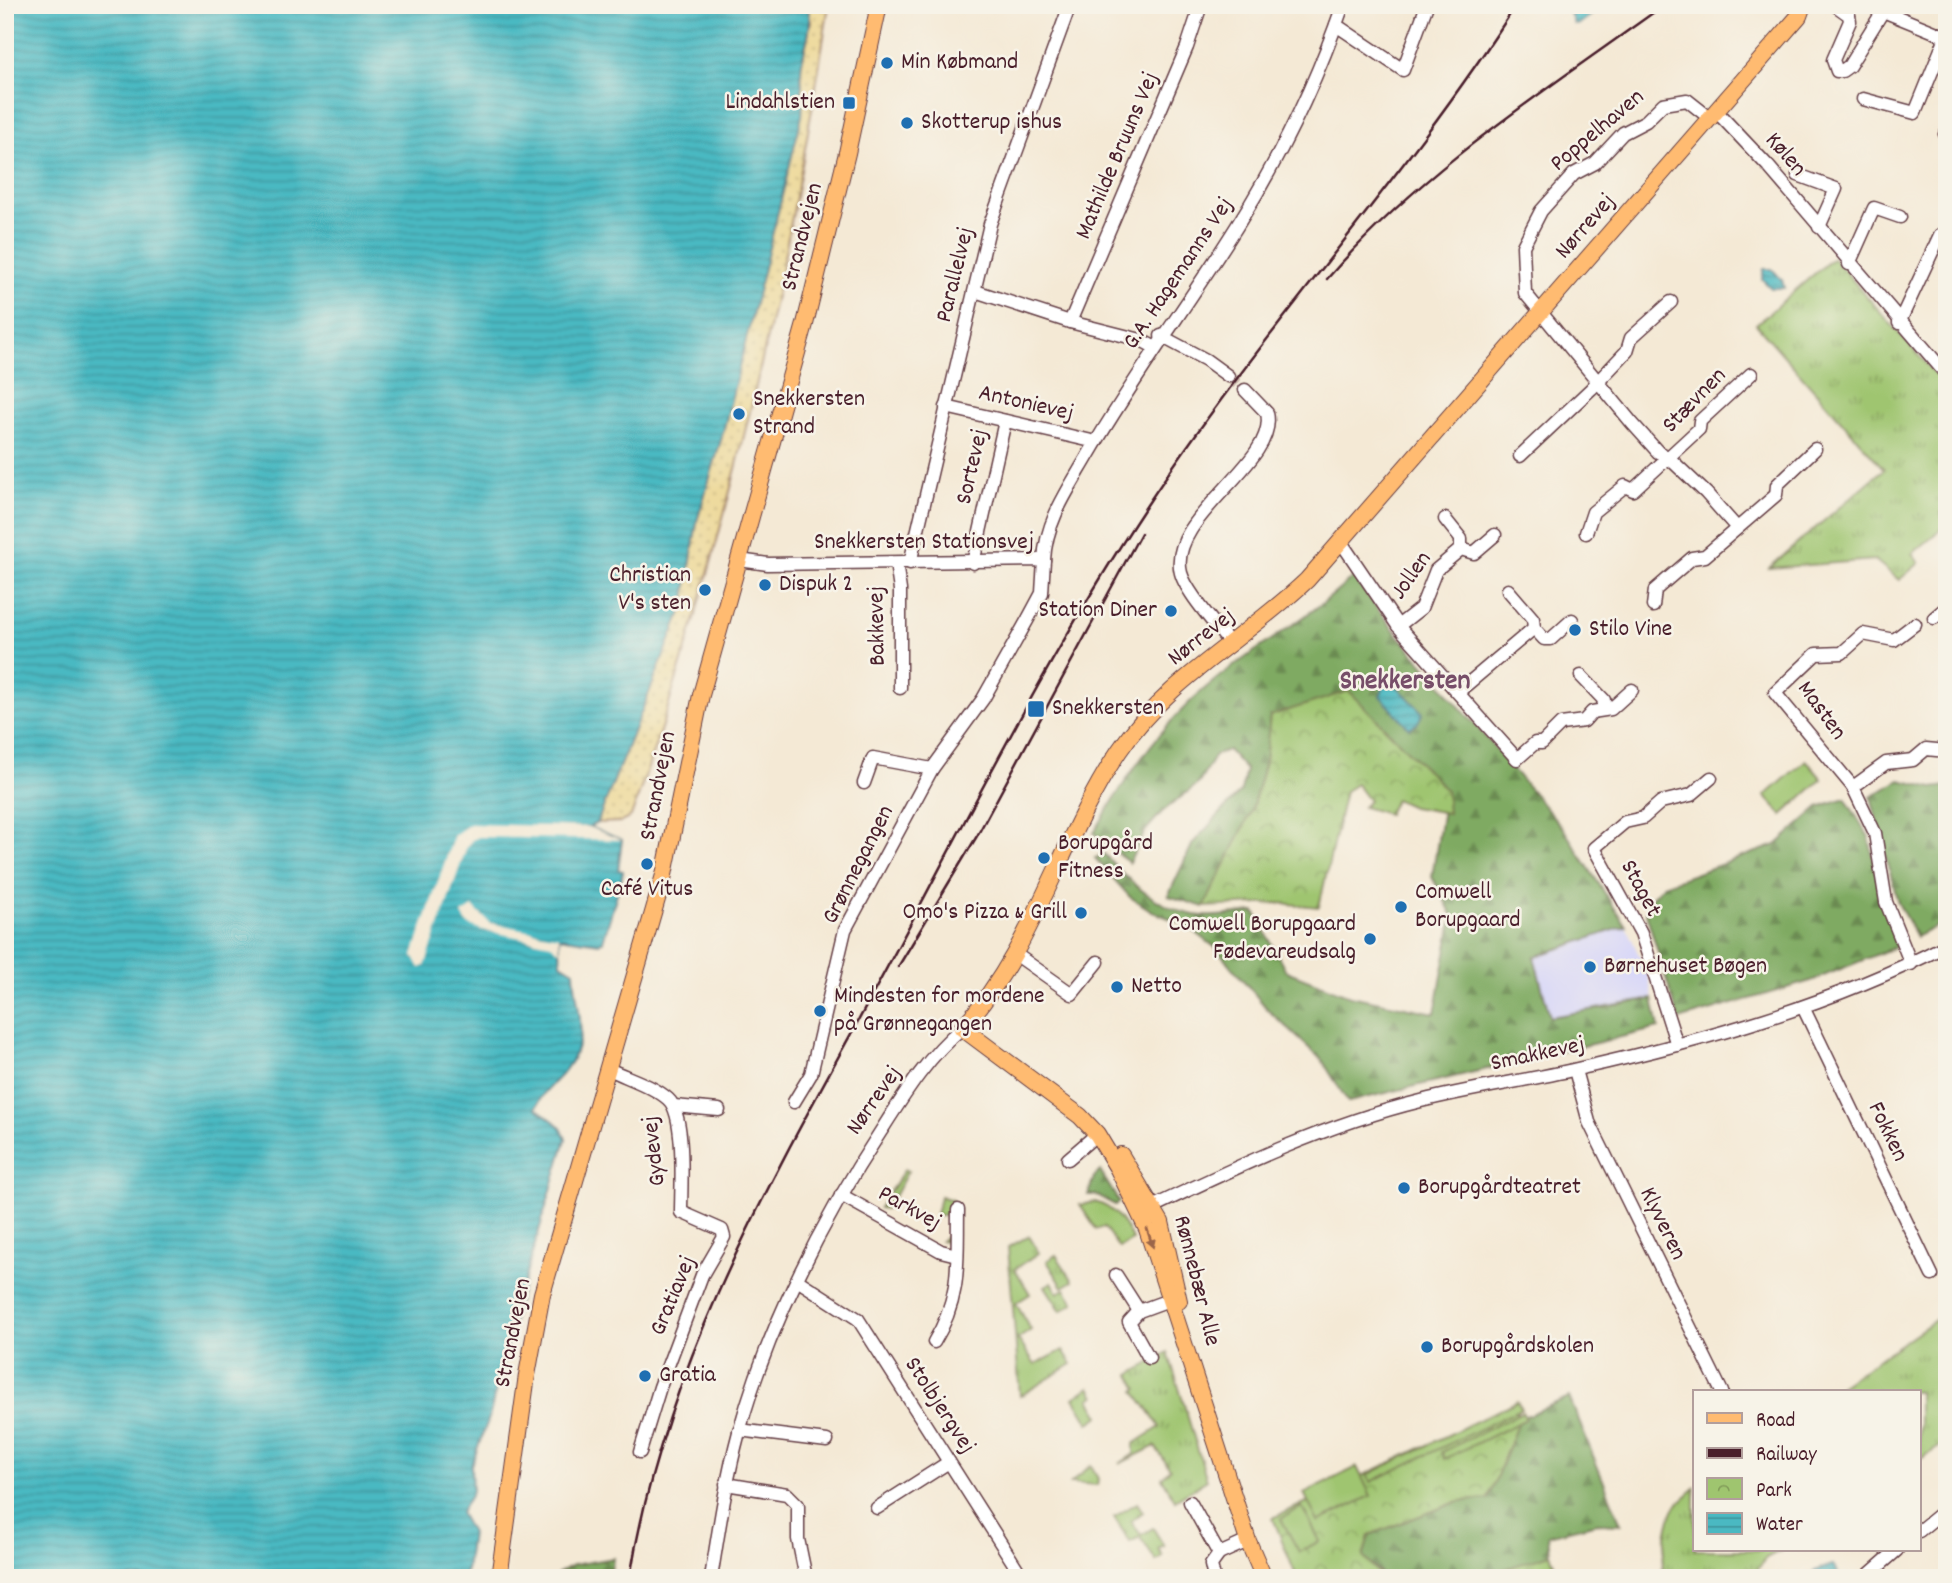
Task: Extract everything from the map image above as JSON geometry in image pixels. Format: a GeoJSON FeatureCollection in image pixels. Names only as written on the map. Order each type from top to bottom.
{"type":"FeatureCollection","features":[{"type":"Feature","properties":{"kind":"main road","name":"Strandvejen"},"geometry":{"type":"LineString","coordinates":[[499,1578],[527,1375],[542,1294],[610,1069],[664,875],[701,695],[805,324],[848,153],[879,5]]}},
{"type":"Feature","properties":{"kind":"main road","name":"Nørrevej"},"geometry":{"type":"LineString","coordinates":[[962,1028],[991,991],[1014,953],[1076,827],[1121,748],[1170,692],[1281,606],[1341,542],[1714,116],[1799,16],[1803,5]]}},
{"type":"Feature","properties":{"kind":"main road","name":"Rønnebær Alle"},"geometry":{"type":"LineString","coordinates":[[962,1028],[1061,1099],[1097,1134],[1111,1142],[1122,1156],[1147,1210],[1248,1541],[1264,1578]]}},
{"type":"Feature","properties":{"kind":"street","name":"Parallelvej"},"geometry":{"type":"LineString","coordinates":[[911,563],[990,223],[1070,5]]}},
{"type":"Feature","properties":{"kind":"street","name":"Mathilde Bruuns Vej"},"geometry":{"type":"LineString","coordinates":[[1070,322],[1187,47],[1201,5]]}},
{"type":"Feature","properties":{"kind":"street","name":"G.A. Hagemanns Vej"},"geometry":{"type":"LineString","coordinates":[[1044,560],[1045,536],[1051,520],[1096,442],[1277,160],[1314,85],[1343,5]]}},
{"type":"Feature","properties":{"kind":"street"},"geometry":{"type":"LineString","coordinates":[[1336,25],[1403,70],[1427,5]]}},
{"type":"Feature","properties":{"kind":"street"},"geometry":{"type":"LineString","coordinates":[[1835,5],[1849,15],[1850,21],[1833,60],[1837,71],[1849,66],[1884,11],[1946,37],[1915,113],[1863,99]]}},
{"type":"Feature","properties":{"kind":"street","name":"Poppelhaven"},"geometry":{"type":"LineString","coordinates":[[1541,313],[1525,293],[1523,246],[1541,211],[1574,174],[1595,163],[1623,133],[1646,121],[1663,104],[1687,100],[1714,116]]}},
{"type":"Feature","properties":{"kind":"street","name":"Kølen"},"geometry":{"type":"LineString","coordinates":[[1714,116],[1819,228],[1947,375]]}},
{"type":"Feature","properties":{"kind":"street","name":"Kølen"},"geometry":{"type":"LineString","coordinates":[[1798,175],[1836,188],[1819,228]]}},
{"type":"Feature","properties":{"kind":"street"},"geometry":{"type":"LineString","coordinates":[[1849,264],[1874,208],[1900,217]]}},
{"type":"Feature","properties":{"kind":"street"},"geometry":{"type":"LineString","coordinates":[[1899,323],[1940,235],[1947,237]]}},
{"type":"Feature","properties":{"kind":"street"},"geometry":{"type":"LineString","coordinates":[[975,291],[1070,322],[1158,342],[1206,360],[1228,376]]}},
{"type":"Feature","properties":{"kind":"street"},"geometry":{"type":"LineString","coordinates":[[1520,456],[1591,389],[1596,380],[1627,351],[1631,338],[1671,302]]}},
{"type":"Feature","properties":{"kind":"street","name":"Stævnen"},"geometry":{"type":"LineString","coordinates":[[1541,313],[1658,452],[1669,458],[1737,528]]}},
{"type":"Feature","properties":{"kind":"street","name":"Stævnen"},"geometry":{"type":"LineString","coordinates":[[1586,533],[1593,512],[1625,486],[1633,490],[1699,429],[1700,421],[1751,374]]}},
{"type":"Feature","properties":{"kind":"street"},"geometry":{"type":"LineString","coordinates":[[1230,643],[1182,578],[1179,551],[1196,523],[1266,435],[1267,414],[1245,390]]}},
{"type":"Feature","properties":{"kind":"street","name":"Antonievej"},"geometry":{"type":"LineString","coordinates":[[946,407],[1096,442]]}},
{"type":"Feature","properties":{"kind":"street","name":"Sortevej"},"geometry":{"type":"LineString","coordinates":[[973,563],[1005,421]]}},
{"type":"Feature","properties":{"kind":"street"},"geometry":{"type":"LineString","coordinates":[[1653,606],[1655,590],[1692,558],[1705,556],[1776,495],[1777,485],[1815,449]]}},
{"type":"Feature","properties":{"kind":"street","name":"Jollen"},"geometry":{"type":"LineString","coordinates":[[1398,626],[1421,608],[1436,570],[1461,549],[1461,539],[1445,519]]}},
{"type":"Feature","properties":{"kind":"street","name":"Jollen"},"geometry":{"type":"LineString","coordinates":[[1461,549],[1474,553],[1496,535]]}},
{"type":"Feature","properties":{"kind":"street","name":"Jollen"},"geometry":{"type":"LineString","coordinates":[[1341,542],[1398,626],[1517,759],[1535,743],[1542,743],[1561,724],[1584,721],[1592,712],[1611,709],[1632,690]]}},
{"type":"Feature","properties":{"kind":"street","name":"Snekkersten Stationsvej"},"geometry":{"type":"LineString","coordinates":[[739,561],[768,564],[1044,560],[1042,593],[983,699],[958,731]]}},
{"type":"Feature","properties":{"kind":"street","name":"Bakkevej"},"geometry":{"type":"LineString","coordinates":[[896,563],[900,590],[900,688]]}},
{"type":"Feature","properties":{"kind":"street"},"geometry":{"type":"LineString","coordinates":[[1508,590],[1533,619],[1534,628],[1544,639],[1550,639],[1572,620]]}},
{"type":"Feature","properties":{"kind":"street"},"geometry":{"type":"LineString","coordinates":[[1934,618],[1947,607]]}},
{"type":"Feature","properties":{"kind":"street","name":"Masten"},"geometry":{"type":"LineString","coordinates":[[1911,964],[1886,902],[1875,833],[1853,787],[1775,693],[1816,654],[1842,653],[1863,634],[1894,640],[1915,624]]}},
{"type":"Feature","properties":{"kind":"street"},"geometry":{"type":"LineString","coordinates":[[1458,692],[1534,628]]}},
{"type":"Feature","properties":{"kind":"street"},"geometry":{"type":"LineString","coordinates":[[1581,676],[1604,700],[1603,709]]}},
{"type":"Feature","properties":{"kind":"street","name":"Grønnegangen"},"geometry":{"type":"LineString","coordinates":[[794,1102],[811,1074],[845,930],[932,769],[958,731]]}},
{"type":"Feature","properties":{"kind":"street"},"geometry":{"type":"LineString","coordinates":[[1853,787],[1886,763],[1913,760],[1926,749],[1947,751]]}},
{"type":"Feature","properties":{"kind":"street","name":"Grønnegangen"},"geometry":{"type":"LineString","coordinates":[[864,783],[873,758],[932,769]]}},
{"type":"Feature","properties":{"kind":"street","name":"Staget"},"geometry":{"type":"LineString","coordinates":[[1677,1045],[1640,933],[1594,848],[1625,822],[1643,818],[1661,802],[1691,795],[1711,778]]}},
{"type":"Feature","properties":{"kind":"street","name":"Smakkevej"},"geometry":{"type":"LineString","coordinates":[[1147,1210],[1291,1145],[1351,1123],[1419,1101],[1575,1070],[1677,1045],[1803,1007],[1911,964],[1947,945]]}},
{"type":"Feature","properties":{"kind":"street"},"geometry":{"type":"LineString","coordinates":[[1014,953],[1072,994],[1098,962]]}},
{"type":"Feature","properties":{"kind":"street","name":"Fokken"},"geometry":{"type":"LineString","coordinates":[[1803,1007],[1932,1275]]}},
{"type":"Feature","properties":{"kind":"street","name":"Nørrevej"},"geometry":{"type":"LineString","coordinates":[[711,1578],[726,1484],[740,1430],[797,1280],[841,1195],[915,1081],[937,1053],[962,1028]]}},
{"type":"Feature","properties":{"kind":"street","name":"Gydevej"},"geometry":{"type":"LineString","coordinates":[[610,1069],[667,1098],[674,1106],[681,1161],[681,1212],[722,1230],[724,1237]]}},
{"type":"Feature","properties":{"kind":"street","name":"Klyveren"},"geometry":{"type":"LineString","coordinates":[[1575,1070],[1589,1122],[1721,1390]]}},
{"type":"Feature","properties":{"kind":"street"},"geometry":{"type":"LineString","coordinates":[[674,1106],[719,1110]]}},
{"type":"Feature","properties":{"kind":"street"},"geometry":{"type":"LineString","coordinates":[[1068,1159],[1097,1134]]}},
{"type":"Feature","properties":{"kind":"street","name":"Parkvej"},"geometry":{"type":"LineString","coordinates":[[841,1195],[941,1251],[957,1255]]}},
{"type":"Feature","properties":{"kind":"street","name":"Parkvej"},"geometry":{"type":"LineString","coordinates":[[934,1342],[953,1304],[958,1210]]}},
{"type":"Feature","properties":{"kind":"street","name":"Gratiavej"},"geometry":{"type":"LineString","coordinates":[[640,1452],[660,1387],[702,1275],[724,1237]]}},
{"type":"Feature","properties":{"kind":"street"},"geometry":{"type":"LineString","coordinates":[[1116,1275],[1139,1311]]}},
{"type":"Feature","properties":{"kind":"street","name":"Stolbjergvej"},"geometry":{"type":"LineString","coordinates":[[797,1280],[858,1319],[1023,1578]]}},
{"type":"Feature","properties":{"kind":"street"},"geometry":{"type":"LineString","coordinates":[[1149,1358],[1129,1322],[1139,1311],[1173,1298]]}},
{"type":"Feature","properties":{"kind":"street"},"geometry":{"type":"LineString","coordinates":[[740,1430],[827,1441]]}},
{"type":"Feature","properties":{"kind":"street"},"geometry":{"type":"LineString","coordinates":[[877,1508],[949,1462]]}},
{"type":"Feature","properties":{"kind":"street"},"geometry":{"type":"LineString","coordinates":[[726,1484],[787,1494],[794,1499],[798,1505],[798,1539],[806,1578]]}},
{"type":"Feature","properties":{"kind":"street"},"geometry":{"type":"LineString","coordinates":[[1190,1502],[1219,1554]]}},
{"type":"Feature","properties":{"kind":"street"},"geometry":{"type":"LineString","coordinates":[[1920,1530],[1947,1508]]}},
{"type":"Feature","properties":{"kind":"street"},"geometry":{"type":"LineString","coordinates":[[1214,1578],[1211,1564],[1219,1554],[1248,1541]]}},
{"type":"Feature","properties":{"kind":"street"},"geometry":{"type":"LineString","coordinates":[[1865,1578],[1895,1552]]}},
{"type":"Feature","properties":{"kind":"shaded area","name":"Børnehuset Bøgen"},"geometry":{"type":"Polygon","coordinates":[[[1626,926],[1648,976],[1653,999],[1550,1018],[1533,957],[1626,926]]]}},
{"type":"Feature","properties":{"kind":"green space"},"geometry":{"type":"Polygon","coordinates":[[[1833,258],[1942,382],[1941,389],[1947,407],[1947,508],[1941,513],[1947,525],[1912,554],[1919,563],[1899,580],[1875,560],[1769,568],[1884,469],[1756,324],[1833,258]]]}},
{"type":"Feature","properties":{"kind":"green space"},"geometry":{"type":"Polygon","coordinates":[[[1353,577],[1394,630],[1563,828],[1626,926],[1534,957],[1550,1017],[1653,999],[1659,1028],[1348,1102],[1322,1060],[1269,1011],[1216,948],[1186,925],[1154,912],[1130,897],[1095,858],[1104,854],[1144,892],[1180,911],[1209,916],[1255,912],[1286,971],[1350,996],[1435,1013],[1453,916],[1432,877],[1446,790],[1270,716],[1265,762],[1251,813],[1204,907],[1168,896],[1193,843],[1241,791],[1246,770],[1228,750],[1215,755],[1199,783],[1162,812],[1146,830],[1129,863],[1094,833],[1138,763],[1163,730],[1192,700],[1231,668],[1314,610],[1353,577]]]}},
{"type":"Feature","properties":{"kind":"green space"},"geometry":{"type":"Polygon","coordinates":[[[1349,691],[1446,790],[1448,813],[1412,807],[1395,799],[1388,814],[1363,807],[1369,801],[1356,784],[1345,791],[1319,907],[1278,903],[1204,907],[1251,813],[1265,762],[1270,716],[1349,691]]]}},
{"type":"Feature","properties":{"kind":"green space"},"geometry":{"type":"Polygon","coordinates":[[[1806,760],[1822,779],[1782,815],[1765,796],[1806,760]]]}},
{"type":"Feature","properties":{"kind":"green space"},"geometry":{"type":"Polygon","coordinates":[[[1900,780],[1933,788],[1947,786],[1947,921],[1916,937],[1898,903],[1871,797],[1900,780]]]}},
{"type":"Feature","properties":{"kind":"green space"},"geometry":{"type":"Polygon","coordinates":[[[1845,798],[1869,837],[1883,906],[1898,946],[1811,981],[1679,1020],[1646,913],[1651,898],[1663,885],[1776,845],[1819,807],[1845,798]]]}},
{"type":"Feature","properties":{"kind":"green space"},"geometry":{"type":"Polygon","coordinates":[[[905,1169],[908,1171],[887,1209],[879,1208],[905,1169]]]}},
{"type":"Feature","properties":{"kind":"green space"},"geometry":{"type":"Polygon","coordinates":[[[1100,1171],[1119,1202],[1115,1205],[1096,1195],[1088,1195],[1094,1177],[1100,1171]]]}},
{"type":"Feature","properties":{"kind":"green space"},"geometry":{"type":"Polygon","coordinates":[[[940,1196],[952,1200],[951,1235],[946,1242],[941,1241],[948,1236],[948,1215],[936,1215],[940,1196]]]}},
{"type":"Feature","properties":{"kind":"green space"},"geometry":{"type":"Polygon","coordinates":[[[1095,1202],[1118,1216],[1132,1240],[1119,1248],[1104,1227],[1096,1229],[1080,1205],[1095,1202]]]}},
{"type":"Feature","properties":{"kind":"green space"},"geometry":{"type":"Polygon","coordinates":[[[1029,1236],[1039,1253],[1015,1269],[1030,1294],[1016,1303],[1031,1330],[1018,1339],[1035,1365],[1063,1350],[1072,1364],[1020,1396],[1008,1247],[1029,1236]]]}},
{"type":"Feature","properties":{"kind":"green space"},"geometry":{"type":"Polygon","coordinates":[[[1056,1255],[1073,1281],[1063,1287],[1047,1261],[1056,1255]]]}},
{"type":"Feature","properties":{"kind":"green space"},"geometry":{"type":"Polygon","coordinates":[[[1052,1282],[1058,1293],[1065,1289],[1074,1303],[1061,1311],[1045,1286],[1052,1282]]]}},
{"type":"Feature","properties":{"kind":"green space"},"geometry":{"type":"Polygon","coordinates":[[[1947,1312],[1947,1442],[1920,1459],[1920,1390],[1834,1390],[1947,1312]]]}},
{"type":"Feature","properties":{"kind":"green space"},"geometry":{"type":"Polygon","coordinates":[[[1168,1352],[1207,1480],[1175,1500],[1162,1478],[1170,1469],[1155,1446],[1119,1464],[1134,1454],[1134,1444],[1160,1427],[1135,1391],[1138,1389],[1130,1375],[1168,1352]]]}},
{"type":"Feature","properties":{"kind":"green space"},"geometry":{"type":"Polygon","coordinates":[[[1090,1387],[1095,1396],[1090,1399],[1100,1416],[1089,1423],[1074,1398],[1090,1387]]]}},
{"type":"Feature","properties":{"kind":"green space"},"geometry":{"type":"Polygon","coordinates":[[[1569,1397],[1621,1524],[1597,1523],[1548,1535],[1550,1554],[1479,1578],[1383,1578],[1380,1572],[1363,1558],[1369,1535],[1459,1501],[1488,1499],[1519,1419],[1569,1397]]]}},
{"type":"Feature","properties":{"kind":"green space"},"geometry":{"type":"Polygon","coordinates":[[[1517,1401],[1521,1409],[1371,1482],[1367,1475],[1517,1401]]]}},
{"type":"Feature","properties":{"kind":"green space"},"geometry":{"type":"Polygon","coordinates":[[[1514,1404],[1519,1419],[1488,1499],[1459,1501],[1369,1535],[1363,1557],[1383,1578],[1297,1578],[1273,1518],[1514,1404]]]}},
{"type":"Feature","properties":{"kind":"green space"},"geometry":{"type":"Polygon","coordinates":[[[1522,1412],[1526,1419],[1445,1459],[1442,1452],[1522,1412]]]}},
{"type":"Feature","properties":{"kind":"green space"},"geometry":{"type":"Polygon","coordinates":[[[1091,1465],[1098,1479],[1097,1485],[1071,1483],[1091,1465]]]}},
{"type":"Feature","properties":{"kind":"green space"},"geometry":{"type":"Polygon","coordinates":[[[1357,1467],[1371,1496],[1318,1522],[1304,1493],[1357,1467]]]}},
{"type":"Feature","properties":{"kind":"green space"},"geometry":{"type":"Polygon","coordinates":[[[1693,1490],[1693,1552],[1778,1552],[1766,1558],[1752,1578],[1663,1578],[1665,1542],[1669,1521],[1677,1504],[1693,1490]]]}},
{"type":"Feature","properties":{"kind":"green space"},"geometry":{"type":"Polygon","coordinates":[[[1137,1503],[1143,1512],[1131,1521],[1141,1535],[1153,1528],[1164,1546],[1158,1549],[1163,1557],[1156,1561],[1140,1537],[1130,1542],[1114,1517],[1137,1503]]]}},
{"type":"Feature","properties":{"kind":"green space"},"geometry":{"type":"Polygon","coordinates":[[[1302,1507],[1320,1541],[1299,1552],[1281,1519],[1302,1507]]]}},
{"type":"Feature","properties":{"kind":"green space"},"geometry":{"type":"Polygon","coordinates":[[[1550,1554],[1560,1578],[1479,1578],[1550,1554]]]}},
{"type":"Feature","properties":{"kind":"green space"},"geometry":{"type":"Polygon","coordinates":[[[613,1558],[610,1578],[558,1578],[558,1573],[573,1565],[613,1558]]]}},
{"type":"Feature","properties":{"kind":"sand","name":"Snekkersten Strand"},"geometry":{"type":"Polygon","coordinates":[[[807,5],[828,5],[828,11],[792,216],[723,520],[695,620],[631,817],[621,822],[597,823],[684,605],[697,521],[721,440],[803,105],[801,67],[811,22],[807,5]]]}},
{"type":"Feature","properties":{"kind":"water"},"geometry":{"type":"Polygon","coordinates":[[[5,5],[807,5],[810,22],[801,71],[802,116],[721,440],[697,521],[684,605],[597,823],[589,827],[622,840],[618,870],[623,871],[621,880],[603,941],[599,943],[559,937],[561,963],[574,971],[580,1033],[573,1057],[545,1092],[536,1108],[560,1126],[566,1139],[520,1295],[489,1418],[471,1465],[472,1492],[460,1513],[471,1533],[465,1578],[5,1578],[5,5]]]}},
{"type":"Feature","properties":{"kind":"water"},"geometry":{"type":"Polygon","coordinates":[[[1567,5],[1604,5],[1578,25],[1574,24],[1567,5]]]}},
{"type":"Feature","properties":{"kind":"water"},"geometry":{"type":"Polygon","coordinates":[[[1764,269],[1772,269],[1782,280],[1784,288],[1771,288],[1762,279],[1764,269]]]}},
{"type":"Feature","properties":{"kind":"water"},"geometry":{"type":"Polygon","coordinates":[[[1391,680],[1423,713],[1417,724],[1409,728],[1380,696],[1386,682],[1391,680]]]}},
{"type":"Feature","properties":{"kind":"water"},"geometry":{"type":"Polygon","coordinates":[[[1833,1565],[1838,1572],[1834,1578],[1806,1578],[1815,1571],[1833,1565]]]}},
{"type":"Feature","properties":{"kind":"pier"},"geometry":{"type":"Polygon","coordinates":[[[470,824],[588,827],[622,840],[479,837],[472,840],[467,846],[425,966],[420,968],[413,955],[454,835],[470,824]]]}},
{"type":"Feature","properties":{"kind":"pier"},"geometry":{"type":"Polygon","coordinates":[[[473,907],[490,923],[559,936],[560,951],[551,944],[482,930],[467,924],[462,914],[473,907]]]}},
{"type":"Feature","properties":{"kind":"tunnel"},"geometry":{"type":"LineString","coordinates":[[1228,376],[1245,390]]}},
{"type":"Feature","properties":{"kind":"railway"},"geometry":{"type":"LineString","coordinates":[[630,1578],[645,1503],[665,1431],[690,1360],[719,1291],[785,1156],[1032,696],[1107,568],[1191,441],[1427,133],[1516,5]]}},
{"type":"Feature","properties":{"kind":"railway"},"geometry":{"type":"LineString","coordinates":[[1327,279],[1364,239],[1444,166],[1664,5]]}},
{"type":"Feature","properties":{"kind":"railway"},"geometry":{"type":"LineString","coordinates":[[898,967],[977,836],[1141,533]]}},
{"type":"Feature","properties":{"kind":"place","name":"Min Købmand"},"geometry":{"type":"Point","coordinates":[887,63]}},
{"type":"Feature","properties":{"kind":"place","name":"Lindahlstien"},"geometry":{"type":"Point","coordinates":[849,103]}},
{"type":"Feature","properties":{"kind":"place","name":"Skotterup ishus"},"geometry":{"type":"Point","coordinates":[907,123]}},
{"type":"Feature","properties":{"kind":"place","name":"Snekkersten Strand"},"geometry":{"type":"Point","coordinates":[739,414]}},
{"type":"Feature","properties":{"kind":"place","name":"Dispuk 2"},"geometry":{"type":"Point","coordinates":[765,585]}},
{"type":"Feature","properties":{"kind":"place","name":"Christian V's sten"},"geometry":{"type":"Point","coordinates":[705,590]}},
{"type":"Feature","properties":{"kind":"place","name":"Station Diner"},"geometry":{"type":"Point","coordinates":[1171,611]}},
{"type":"Feature","properties":{"kind":"place","name":"Stilo Vine"},"geometry":{"type":"Point","coordinates":[1575,630]}},
{"type":"Feature","properties":{"kind":"place","name":"Snekkersten"},"geometry":{"type":"Point","coordinates":[1036,709]}},
{"type":"Feature","properties":{"kind":"place","name":"Borupgård Fitness"},"geometry":{"type":"Point","coordinates":[1044,858]}},
{"type":"Feature","properties":{"kind":"place","name":"Café Vitus"},"geometry":{"type":"Point","coordinates":[647,864]}},
{"type":"Feature","properties":{"kind":"place","name":"Comwell Borupgaard"},"geometry":{"type":"Point","coordinates":[1401,907]}},
{"type":"Feature","properties":{"kind":"place","name":"Omo's Pizza & Grill"},"geometry":{"type":"Point","coordinates":[1081,913]}},
{"type":"Feature","properties":{"kind":"place","name":"Comwell Borupgaard Fødevareudsalg"},"geometry":{"type":"Point","coordinates":[1370,939]}},
{"type":"Feature","properties":{"kind":"place","name":"Børnehuset Bøgen"},"geometry":{"type":"Point","coordinates":[1590,967]}},
{"type":"Feature","properties":{"kind":"place","name":"Netto"},"geometry":{"type":"Point","coordinates":[1117,987]}},
{"type":"Feature","properties":{"kind":"place","name":"Mindesten for mordene på Grønnegangen"},"geometry":{"type":"Point","coordinates":[820,1011]}},
{"type":"Feature","properties":{"kind":"place","name":"Borupgårdteatret"},"geometry":{"type":"Point","coordinates":[1404,1188]}},
{"type":"Feature","properties":{"kind":"place","name":"Borupgårdskolen"},"geometry":{"type":"Point","coordinates":[1427,1347]}},
{"type":"Feature","properties":{"kind":"place","name":"Gratia"},"geometry":{"type":"Point","coordinates":[645,1376]}},
{"type":"Feature","properties":{"kind":"district","name":"Snekkersten"},"geometry":{"type":"Point","coordinates":[1405,683]}}]}
